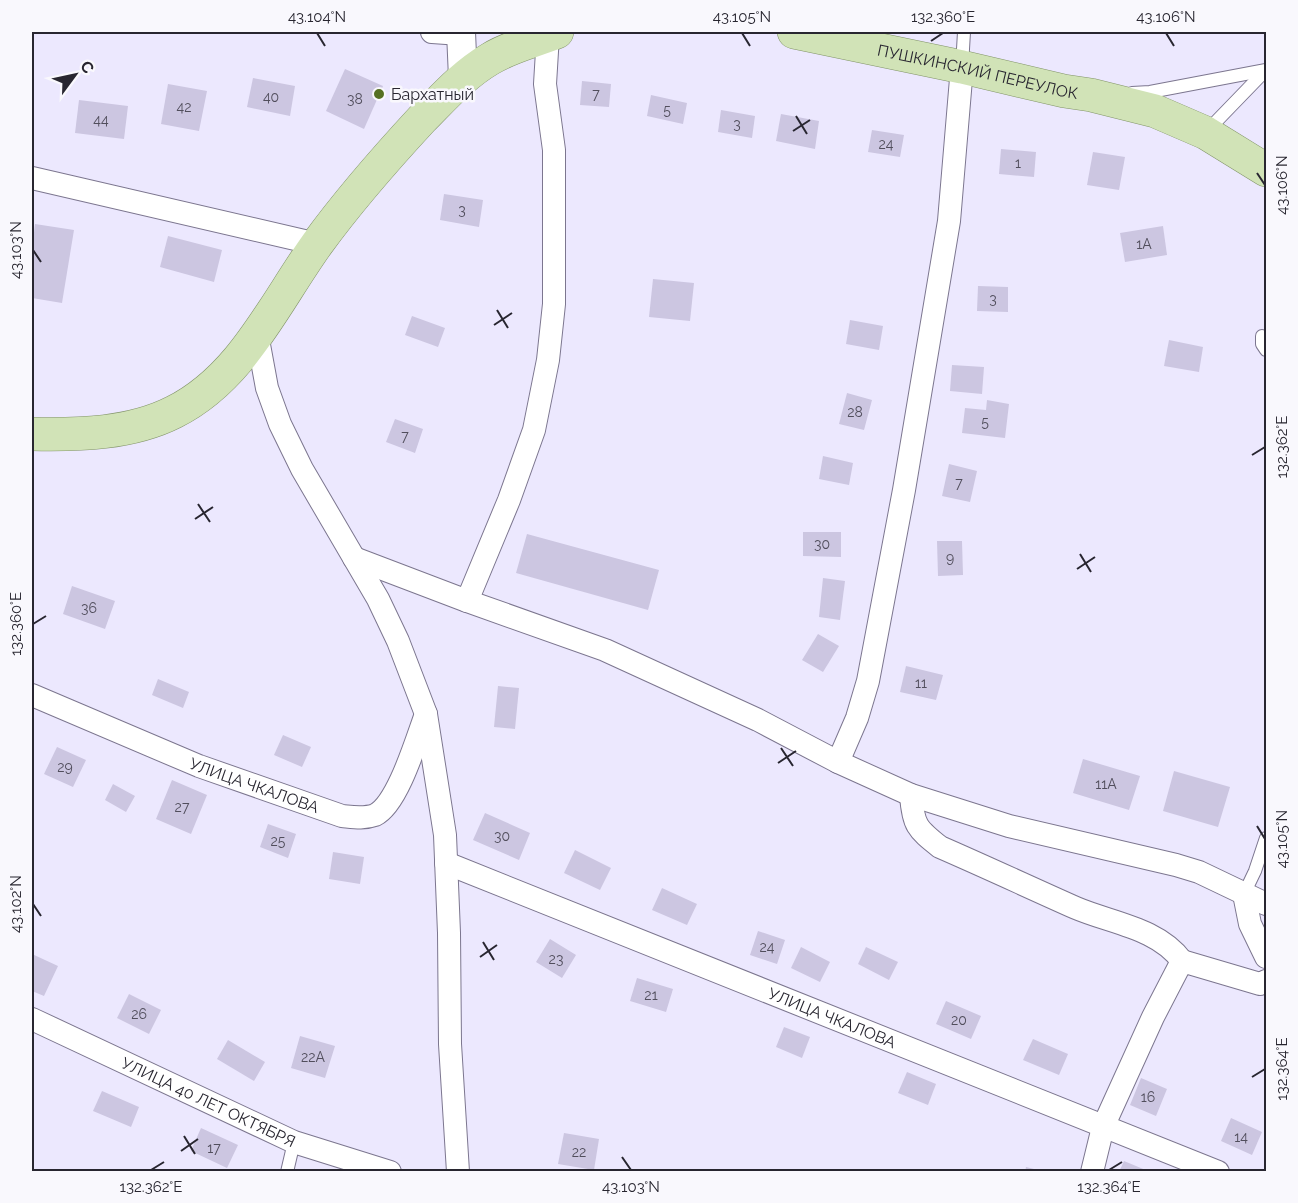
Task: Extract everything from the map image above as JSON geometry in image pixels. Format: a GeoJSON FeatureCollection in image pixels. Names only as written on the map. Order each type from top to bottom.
{"type":"FeatureCollection","features":[{"type":"Feature","properties":{"kind":"main road","name":"ПУШКИНСКИЙ ПЕРЕУЛОК"},"geometry":{"type":"LineString","coordinates":[[794,32],[1091,95],[1155,111],[1206,133],[1265,164]]}},
{"type":"Feature","properties":{"kind":"main road"},"geometry":{"type":"LineString","coordinates":[[32,434],[80,435],[130,427],[173,412],[205,392],[233,366],[317,244],[388,156],[463,78],[501,50],[553,33]]}},
{"type":"Feature","properties":{"kind":"street"},"geometry":{"type":"LineString","coordinates":[[432,32],[461,33],[463,78]]}},
{"type":"Feature","properties":{"kind":"street"},"geometry":{"type":"LineString","coordinates":[[467,601],[509,500],[534,430],[548,360],[554,304],[554,161],[546,84],[553,33]]}},
{"type":"Feature","properties":{"kind":"street"},"geometry":{"type":"LineString","coordinates":[[838,762],[857,718],[868,681],[904,490],[949,221],[962,67]]}},
{"type":"Feature","properties":{"kind":"street"},"geometry":{"type":"LineString","coordinates":[[32,178],[317,244]]}},
{"type":"Feature","properties":{"kind":"street"},"geometry":{"type":"LineString","coordinates":[[257,334],[267,388],[280,424],[302,468],[378,599],[398,641],[426,714],[445,835],[450,1044],[458,1172]]}},
{"type":"Feature","properties":{"kind":"street"},"geometry":{"type":"LineString","coordinates":[[354,558],[605,650],[758,720],[838,762],[911,795],[1009,826],[1176,864],[1199,872],[1266,904]]}},
{"type":"Feature","properties":{"kind":"street","name":"УЛИЦА ЧКАЛОВА"},"geometry":{"type":"LineString","coordinates":[[32,695],[199,766],[342,816],[361,818],[374,815],[383,809],[394,795],[426,714]]}},
{"type":"Feature","properties":{"kind":"street"},"geometry":{"type":"LineString","coordinates":[[911,795],[912,818],[922,833],[940,847],[1077,908],[1165,943],[1182,961],[1260,984],[1266,981]]}},
{"type":"Feature","properties":{"kind":"street","name":"УЛИЦА ЧКАЛОВА"},"geometry":{"type":"LineString","coordinates":[[446,863],[1218,1172]]}},
{"type":"Feature","properties":{"kind":"street"},"geometry":{"type":"LineString","coordinates":[[1244,894],[1251,924],[1266,957]]}},
{"type":"Feature","properties":{"kind":"street"},"geometry":{"type":"LineString","coordinates":[[1092,1172],[1103,1127],[1153,1017],[1182,961]]}},
{"type":"Feature","properties":{"kind":"street","name":"УЛИЦА 40 ЛЕТ ОКТЯБРЯ"},"geometry":{"type":"LineString","coordinates":[[32,1019],[294,1142],[390,1172]]}},
{"type":"Feature","properties":{"kind":"lane"},"geometry":{"type":"LineString","coordinates":[[962,67],[964,32]]}},
{"type":"Feature","properties":{"kind":"lane"},"geometry":{"type":"LineString","coordinates":[[1091,95],[1150,92],[1266,70]]}},
{"type":"Feature","properties":{"kind":"lane"},"geometry":{"type":"LineString","coordinates":[[1206,133],[1266,70]]}},
{"type":"Feature","properties":{"kind":"lane"},"geometry":{"type":"LineString","coordinates":[[1262,336],[1262,344],[1266,350]]}},
{"type":"Feature","properties":{"kind":"lane"},"geometry":{"type":"LineString","coordinates":[[1244,894],[1261,868],[1266,838]]}},
{"type":"Feature","properties":{"kind":"lane"},"geometry":{"type":"LineString","coordinates":[[287,1172],[294,1142]]}},
{"type":"Feature","properties":{"kind":"building"},"geometry":{"type":"Polygon","coordinates":[[[345,69],[383,86],[364,129],[326,111],[345,69]]]}},
{"type":"Feature","properties":{"kind":"building"},"geometry":{"type":"Polygon","coordinates":[[[253,78],[295,86],[290,116],[247,107],[253,78]]]}},
{"type":"Feature","properties":{"kind":"building"},"geometry":{"type":"Polygon","coordinates":[[[582,81],[611,84],[609,107],[580,105],[582,81]]]}},
{"type":"Feature","properties":{"kind":"building"},"geometry":{"type":"Polygon","coordinates":[[[168,84],[207,91],[199,131],[161,124],[168,84]]]}},
{"type":"Feature","properties":{"kind":"building"},"geometry":{"type":"Polygon","coordinates":[[[651,95],[687,103],[683,124],[647,116],[651,95]]]}},
{"type":"Feature","properties":{"kind":"building"},"geometry":{"type":"Polygon","coordinates":[[[79,100],[128,106],[124,139],[75,133],[79,100]]]}},
{"type":"Feature","properties":{"kind":"building"},"geometry":{"type":"Polygon","coordinates":[[[721,110],[755,116],[752,138],[718,132],[721,110]]]}},
{"type":"Feature","properties":{"kind":"building"},"geometry":{"type":"Polygon","coordinates":[[[781,114],[819,121],[815,149],[776,141],[781,114]]]}},
{"type":"Feature","properties":{"kind":"building"},"geometry":{"type":"Polygon","coordinates":[[[872,130],[904,135],[900,157],[868,152],[872,130]]]}},
{"type":"Feature","properties":{"kind":"building"},"geometry":{"type":"Polygon","coordinates":[[[1001,149],[1036,152],[1034,177],[999,174],[1001,149]]]}},
{"type":"Feature","properties":{"kind":"building"},"geometry":{"type":"Polygon","coordinates":[[[1093,152],[1125,157],[1119,190],[1087,185],[1093,152]]]}},
{"type":"Feature","properties":{"kind":"building"},"geometry":{"type":"Polygon","coordinates":[[[444,194],[483,200],[479,227],[440,220],[444,194]]]}},
{"type":"Feature","properties":{"kind":"building"},"geometry":{"type":"Polygon","coordinates":[[[35,224],[74,230],[62,303],[32,298],[32,249],[35,224]]]}},
{"type":"Feature","properties":{"kind":"building"},"geometry":{"type":"Polygon","coordinates":[[[1163,226],[1167,255],[1125,262],[1120,233],[1163,226]]]}},
{"type":"Feature","properties":{"kind":"building"},"geometry":{"type":"Polygon","coordinates":[[[168,236],[222,250],[214,282],[160,267],[168,236]]]}},
{"type":"Feature","properties":{"kind":"building"},"geometry":{"type":"Polygon","coordinates":[[[653,279],[694,283],[690,321],[649,317],[653,279]]]}},
{"type":"Feature","properties":{"kind":"building"},"geometry":{"type":"Polygon","coordinates":[[[978,286],[1008,287],[1008,312],[977,311],[978,286]]]}},
{"type":"Feature","properties":{"kind":"building"},"geometry":{"type":"Polygon","coordinates":[[[412,316],[445,328],[438,347],[405,335],[412,316]]]}},
{"type":"Feature","properties":{"kind":"building"},"geometry":{"type":"Polygon","coordinates":[[[850,320],[883,326],[879,350],[846,344],[850,320]]]}},
{"type":"Feature","properties":{"kind":"building"},"geometry":{"type":"Polygon","coordinates":[[[1169,340],[1203,347],[1199,372],[1164,366],[1169,340]]]}},
{"type":"Feature","properties":{"kind":"building"},"geometry":{"type":"Polygon","coordinates":[[[952,365],[984,367],[982,394],[950,391],[952,365]]]}},
{"type":"Feature","properties":{"kind":"building"},"geometry":{"type":"Polygon","coordinates":[[[847,393],[872,400],[864,430],[839,424],[847,393]]]}},
{"type":"Feature","properties":{"kind":"building"},"geometry":{"type":"Polygon","coordinates":[[[987,400],[1009,404],[1005,438],[962,433],[965,408],[986,410],[987,400]]]}},
{"type":"Feature","properties":{"kind":"building"},"geometry":{"type":"Polygon","coordinates":[[[395,419],[423,429],[415,453],[386,442],[395,419]]]}},
{"type":"Feature","properties":{"kind":"building"},"geometry":{"type":"Polygon","coordinates":[[[823,456],[853,463],[849,485],[819,479],[823,456]]]}},
{"type":"Feature","properties":{"kind":"building"},"geometry":{"type":"Polygon","coordinates":[[[949,464],[977,471],[970,502],[942,496],[949,464]]]}},
{"type":"Feature","properties":{"kind":"building"},"geometry":{"type":"Polygon","coordinates":[[[803,532],[841,532],[841,557],[803,556],[803,532]]]}},
{"type":"Feature","properties":{"kind":"building"},"geometry":{"type":"Polygon","coordinates":[[[527,534],[659,570],[648,610],[516,573],[527,534]]]}},
{"type":"Feature","properties":{"kind":"building"},"geometry":{"type":"Polygon","coordinates":[[[937,541],[962,541],[963,575],[938,576],[937,541]]]}},
{"type":"Feature","properties":{"kind":"building"},"geometry":{"type":"Polygon","coordinates":[[[823,578],[845,581],[840,620],[819,617],[823,578]]]}},
{"type":"Feature","properties":{"kind":"building"},"geometry":{"type":"Polygon","coordinates":[[[72,586],[115,601],[105,629],[63,614],[72,586]]]}},
{"type":"Feature","properties":{"kind":"building"},"geometry":{"type":"Polygon","coordinates":[[[818,634],[839,646],[823,672],[802,660],[818,634]]]}},
{"type":"Feature","properties":{"kind":"building"},"geometry":{"type":"Polygon","coordinates":[[[906,666],[943,675],[936,700],[900,692],[906,666]]]}},
{"type":"Feature","properties":{"kind":"building"},"geometry":{"type":"Polygon","coordinates":[[[158,679],[189,692],[183,708],[152,695],[158,679]]]}},
{"type":"Feature","properties":{"kind":"building"},"geometry":{"type":"Polygon","coordinates":[[[498,686],[519,688],[515,729],[494,727],[498,686]]]}},
{"type":"Feature","properties":{"kind":"building"},"geometry":{"type":"Polygon","coordinates":[[[283,735],[311,747],[302,767],[274,755],[283,735]]]}},
{"type":"Feature","properties":{"kind":"building"},"geometry":{"type":"Polygon","coordinates":[[[57,747],[86,760],[73,787],[44,774],[57,747]]]}},
{"type":"Feature","properties":{"kind":"building"},"geometry":{"type":"Polygon","coordinates":[[[1083,759],[1140,776],[1129,810],[1073,793],[1083,759]]]}},
{"type":"Feature","properties":{"kind":"building"},"geometry":{"type":"Polygon","coordinates":[[[1174,771],[1230,787],[1218,827],[1163,811],[1174,771]]]}},
{"type":"Feature","properties":{"kind":"building"},"geometry":{"type":"Polygon","coordinates":[[[172,780],[207,795],[191,834],[156,819],[172,780]]]}},
{"type":"Feature","properties":{"kind":"building"},"geometry":{"type":"Polygon","coordinates":[[[113,784],[135,796],[126,812],[105,800],[113,784]]]}},
{"type":"Feature","properties":{"kind":"building"},"geometry":{"type":"Polygon","coordinates":[[[485,813],[530,833],[519,860],[473,840],[485,813]]]}},
{"type":"Feature","properties":{"kind":"building"},"geometry":{"type":"Polygon","coordinates":[[[268,824],[296,834],[288,858],[260,847],[268,824]]]}},
{"type":"Feature","properties":{"kind":"building"},"geometry":{"type":"Polygon","coordinates":[[[575,850],[611,868],[600,890],[564,873],[575,850]]]}},
{"type":"Feature","properties":{"kind":"building"},"geometry":{"type":"Polygon","coordinates":[[[333,852],[364,857],[360,884],[329,879],[333,852]]]}},
{"type":"Feature","properties":{"kind":"building"},"geometry":{"type":"Polygon","coordinates":[[[662,888],[697,904],[687,925],[652,910],[662,888]]]}},
{"type":"Feature","properties":{"kind":"building"},"geometry":{"type":"Polygon","coordinates":[[[758,931],[785,940],[777,964],[750,955],[758,931]]]}},
{"type":"Feature","properties":{"kind":"building"},"geometry":{"type":"Polygon","coordinates":[[[550,939],[576,955],[562,978],[536,962],[550,939]]]}},
{"type":"Feature","properties":{"kind":"building"},"geometry":{"type":"Polygon","coordinates":[[[801,947],[830,962],[820,982],[791,968],[801,947]]]}},
{"type":"Feature","properties":{"kind":"building"},"geometry":{"type":"Polygon","coordinates":[[[866,947],[898,962],[889,980],[858,964],[866,947]]]}},
{"type":"Feature","properties":{"kind":"building"},"geometry":{"type":"Polygon","coordinates":[[[32,954],[58,966],[44,996],[32,991],[32,954]]]}},
{"type":"Feature","properties":{"kind":"building"},"geometry":{"type":"Polygon","coordinates":[[[637,978],[673,989],[666,1012],[630,1001],[637,978]]]}},
{"type":"Feature","properties":{"kind":"building"},"geometry":{"type":"Polygon","coordinates":[[[129,994],[161,1010],[149,1034],[117,1018],[129,994]]]}},
{"type":"Feature","properties":{"kind":"building"},"geometry":{"type":"Polygon","coordinates":[[[946,1001],[981,1016],[971,1039],[936,1024],[946,1001]]]}},
{"type":"Feature","properties":{"kind":"building"},"geometry":{"type":"Polygon","coordinates":[[[784,1027],[810,1037],[802,1058],[776,1047],[784,1027]]]}},
{"type":"Feature","properties":{"kind":"building"},"geometry":{"type":"Polygon","coordinates":[[[300,1036],[335,1046],[325,1078],[291,1068],[300,1036]]]}},
{"type":"Feature","properties":{"kind":"building"},"geometry":{"type":"Polygon","coordinates":[[[1033,1039],[1068,1054],[1059,1075],[1023,1060],[1033,1039]]]}},
{"type":"Feature","properties":{"kind":"building"},"geometry":{"type":"Polygon","coordinates":[[[228,1040],[265,1062],[254,1081],[217,1059],[228,1040]]]}},
{"type":"Feature","properties":{"kind":"building"},"geometry":{"type":"Polygon","coordinates":[[[907,1072],[936,1084],[928,1105],[898,1093],[907,1072]]]}},
{"type":"Feature","properties":{"kind":"building"},"geometry":{"type":"Polygon","coordinates":[[[1141,1078],[1167,1089],[1156,1116],[1130,1105],[1141,1078]]]}},
{"type":"Feature","properties":{"kind":"building"},"geometry":{"type":"Polygon","coordinates":[[[102,1091],[139,1107],[131,1127],[93,1111],[102,1091]]]}},
{"type":"Feature","properties":{"kind":"building"},"geometry":{"type":"Polygon","coordinates":[[[1231,1118],[1262,1132],[1252,1155],[1221,1141],[1231,1118]]]}},
{"type":"Feature","properties":{"kind":"building"},"geometry":{"type":"Polygon","coordinates":[[[201,1128],[238,1145],[227,1168],[191,1151],[201,1128]]]}},
{"type":"Feature","properties":{"kind":"building"},"geometry":{"type":"Polygon","coordinates":[[[564,1133],[599,1139],[594,1170],[558,1164],[564,1133]]]}},
{"type":"Feature","properties":{"kind":"building"},"geometry":{"type":"Polygon","coordinates":[[[1124,1161],[1148,1171],[1148,1172],[1119,1172],[1124,1161]]]}},
{"type":"Feature","properties":{"kind":"building"},"geometry":{"type":"Polygon","coordinates":[[[1026,1167],[1042,1171],[1042,1172],[1025,1172],[1026,1167]]]}},
{"type":"Feature","properties":{"kind":"place","name":"Бархатный"},"geometry":{"type":"Point","coordinates":[379,94]}}]}
